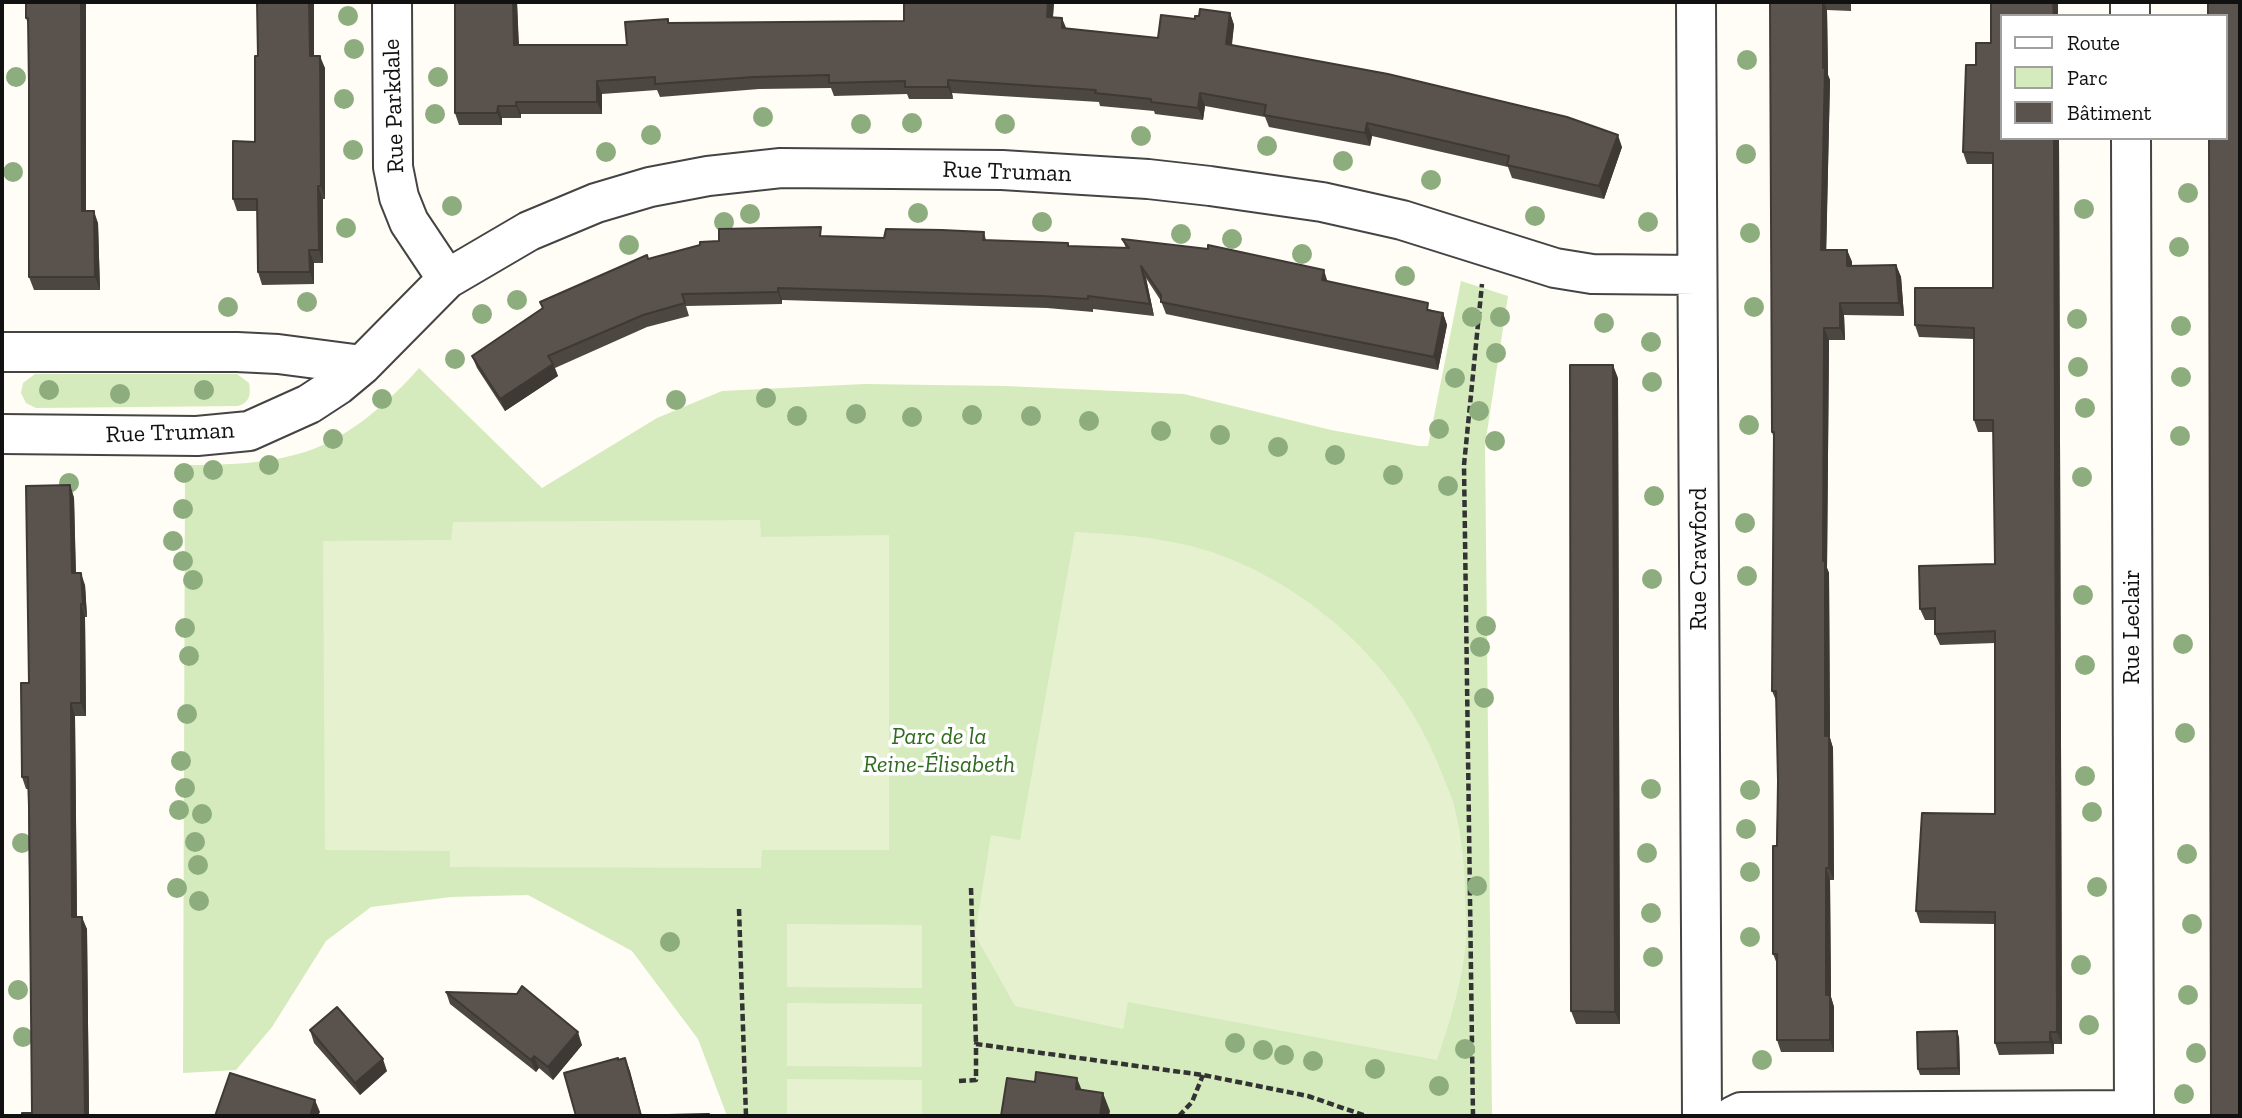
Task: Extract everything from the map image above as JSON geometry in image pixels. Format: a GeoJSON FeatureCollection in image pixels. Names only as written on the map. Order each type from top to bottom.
{"type":"FeatureCollection","features":[{"type":"Feature","properties":{"kind":"street","name":"Rue Parkdale"},"geometry":{"type":"LineString","coordinates":[[392,2],[393,167],[399,197],[409,222],[447,279]]}},
{"type":"Feature","properties":{"kind":"street","name":"Rue Crawford"},"geometry":{"type":"LineString","coordinates":[[1696,2],[1702,1116]]}},
{"type":"Feature","properties":{"kind":"street","name":"Rue Leclair"},"geometry":{"type":"LineString","coordinates":[[2131,140],[2134,1113]]}},
{"type":"Feature","properties":{"kind":"street","name":"Rue Truman"},"geometry":{"type":"LineString","coordinates":[[2,434],[197,436],[248,431],[309,404],[338,385],[362,365],[447,279],[529,231],[596,203],[650,187],[708,176],[781,168],[1002,170],[1148,179],[1210,186],[1322,202],[1402,220],[1555,268],[1592,274],[1697,275]]}},
{"type":"Feature","properties":{"kind":"street"},"geometry":{"type":"LineString","coordinates":[[2,352],[237,352],[278,354],[362,365]]}},
{"type":"Feature","properties":{"kind":"street"},"geometry":{"type":"LineString","coordinates":[[1733,1116],[1741,1112],[2134,1113]]}},
{"type":"Feature","properties":{"kind":"path"},"geometry":{"type":"LineString","coordinates":[[1473,1116],[1464,465],[1483,283]]}},
{"type":"Feature","properties":{"kind":"path"},"geometry":{"type":"LineString","coordinates":[[959,1081],[976,1080],[971,888]]}},
{"type":"Feature","properties":{"kind":"path"},"geometry":{"type":"LineString","coordinates":[[739,909],[746,1116]]}},
{"type":"Feature","properties":{"kind":"path"},"geometry":{"type":"LineString","coordinates":[[976,1044],[1203,1075],[1308,1096],[1366,1116]]}},
{"type":"Feature","properties":{"kind":"path"},"geometry":{"type":"LineString","coordinates":[[1179,1116],[1192,1102],[1203,1075]]}},
{"type":"Feature","properties":{"kind":"green space","name":"Parc de la Reine-Élisabeth"},"geometry":{"type":"Polygon","coordinates":[[[1461,281],[1508,296],[1485,445],[1492,1116],[727,1116],[698,1039],[632,951],[528,895],[451,897],[371,907],[326,941],[272,1027],[236,1070],[183,1073],[185,465],[263,461],[308,451],[339,436],[369,416],[419,368],[542,488],[657,418],[722,391],[864,384],[1005,386],[1184,394],[1331,430],[1428,446],[1461,281]]]}},
{"type":"Feature","properties":{"kind":"green space"},"geometry":{"type":"Polygon","coordinates":[[[35,374],[237,374],[249,383],[250,394],[245,403],[238,406],[36,408],[26,403],[21,393],[23,383],[35,374]]]}},
{"type":"Feature","properties":{"kind":"green space"},"geometry":{"type":"Polygon","coordinates":[[[760,520],[761,537],[889,535],[889,850],[762,850],[761,868],[450,867],[450,851],[325,850],[323,541],[451,540],[453,522],[760,520]]]}},
{"type":"Feature","properties":{"kind":"green space"},"geometry":{"type":"Polygon","coordinates":[[[1075,532],[1180,543],[1220,555],[1273,580],[1334,622],[1386,675],[1407,705],[1426,737],[1454,805],[1464,864],[1466,942],[1462,972],[1437,1060],[1128,1002],[1123,1029],[1015,1006],[975,935],[991,835],[1020,840],[1075,532]]]}},
{"type":"Feature","properties":{"kind":"green space"},"geometry":{"type":"Polygon","coordinates":[[[787,924],[922,925],[922,988],[787,987],[787,924]]]}},
{"type":"Feature","properties":{"kind":"green space"},"geometry":{"type":"Polygon","coordinates":[[[787,1003],[922,1004],[922,1067],[787,1066],[787,1003]]]}},
{"type":"Feature","properties":{"kind":"green space"},"geometry":{"type":"Polygon","coordinates":[[[787,1079],[922,1080],[922,1116],[787,1116],[787,1079]]]}},
{"type":"Feature","properties":{"kind":"building"},"geometry":{"type":"Polygon","coordinates":[[[26,2],[81,2],[82,211],[94,211],[95,277],[29,277],[29,83],[26,2]]]}},
{"type":"Feature","properties":{"kind":"building"},"geometry":{"type":"Polygon","coordinates":[[[257,2],[309,2],[310,56],[320,56],[319,250],[309,250],[310,272],[258,272],[257,199],[233,199],[233,141],[255,142],[257,2]]]}},
{"type":"Feature","properties":{"kind":"building"},"geometry":{"type":"Polygon","coordinates":[[[455,2],[513,2],[514,45],[627,45],[625,22],[668,19],[668,23],[904,21],[904,2],[1048,2],[1047,17],[1062,18],[1062,28],[1158,38],[1161,15],[1195,19],[1195,16],[1199,16],[1200,9],[1230,13],[1226,44],[1388,74],[1567,117],[1618,135],[1599,186],[1507,165],[1509,156],[1428,137],[1367,123],[1365,133],[1264,115],[1266,105],[1200,93],[1198,108],[1151,102],[1151,99],[1095,93],[1096,90],[948,80],[948,87],[905,87],[905,81],[829,83],[829,75],[655,84],[655,77],[597,81],[597,102],[516,102],[516,106],[498,106],[497,113],[455,113],[455,2]]]}},
{"type":"Feature","properties":{"kind":"building"},"geometry":{"type":"Polygon","coordinates":[[[1770,2],[1823,2],[1825,68],[1821,250],[1847,250],[1847,266],[1896,265],[1899,303],[1840,303],[1840,328],[1824,328],[1825,736],[1829,736],[1826,995],[1830,995],[1830,1040],[1777,1040],[1777,954],[1773,954],[1773,846],[1777,846],[1778,781],[1776,691],[1772,691],[1774,432],[1770,2]]]}},
{"type":"Feature","properties":{"kind":"building"},"geometry":{"type":"Polygon","coordinates":[[[1991,2],[2053,2],[2054,14],[2000,14],[2000,140],[2054,140],[2057,1032],[2050,1032],[2050,1042],[1995,1043],[1995,912],[1916,911],[1922,813],[1995,814],[1995,631],[1935,634],[1935,608],[1920,609],[1919,566],[1995,564],[1993,420],[1974,420],[1974,328],[1915,325],[1915,288],[1993,288],[1993,153],[1963,152],[1966,65],[1976,65],[1976,43],[1991,43],[1991,2]]]}},
{"type":"Feature","properties":{"kind":"building"},"geometry":{"type":"Polygon","coordinates":[[[2208,2],[2240,2],[2240,1116],[2211,1116],[2209,140],[2228,140],[2228,14],[2208,14],[2208,2]]]}},
{"type":"Feature","properties":{"kind":"building"},"geometry":{"type":"Polygon","coordinates":[[[821,227],[820,236],[884,238],[886,229],[942,230],[984,232],[983,240],[1068,243],[1068,246],[1129,248],[1122,239],[1208,249],[1208,245],[1324,270],[1322,280],[1428,303],[1427,310],[1443,313],[1434,357],[1161,302],[1161,295],[1141,266],[1150,304],[1088,296],[1088,299],[778,288],[778,292],[682,294],[685,303],[643,315],[548,356],[553,364],[500,399],[472,356],[543,308],[540,302],[647,255],[648,259],[700,245],[700,242],[719,241],[719,229],[821,227]]]}},
{"type":"Feature","properties":{"kind":"building"},"geometry":{"type":"Polygon","coordinates":[[[1570,365],[1613,365],[1615,1012],[1571,1011],[1570,365]]]}},
{"type":"Feature","properties":{"kind":"building"},"geometry":{"type":"Polygon","coordinates":[[[70,485],[72,573],[81,573],[83,604],[81,703],[71,703],[72,917],[82,917],[85,1116],[22,1116],[22,1113],[32,1113],[29,806],[28,777],[22,777],[21,683],[29,683],[26,486],[70,485]]]}},
{"type":"Feature","properties":{"kind":"building"},"geometry":{"type":"Polygon","coordinates":[[[522,986],[578,1032],[548,1067],[534,1056],[531,1060],[446,992],[517,994],[522,986]]]}},
{"type":"Feature","properties":{"kind":"building"},"geometry":{"type":"Polygon","coordinates":[[[337,1007],[383,1059],[355,1083],[310,1030],[337,1007]]]}},
{"type":"Feature","properties":{"kind":"building"},"geometry":{"type":"Polygon","coordinates":[[[1957,1031],[1958,1068],[1918,1069],[1917,1032],[1957,1031]]]}},
{"type":"Feature","properties":{"kind":"building"},"geometry":{"type":"Polygon","coordinates":[[[625,1058],[641,1116],[576,1116],[564,1073],[625,1058]]]}},
{"type":"Feature","properties":{"kind":"building"},"geometry":{"type":"Polygon","coordinates":[[[1036,1072],[1077,1078],[1076,1089],[1103,1093],[1100,1116],[1001,1116],[1007,1078],[1035,1082],[1036,1072]]]}},
{"type":"Feature","properties":{"kind":"building"},"geometry":{"type":"Polygon","coordinates":[[[230,1073],[315,1100],[310,1116],[215,1116],[230,1073]]]}},
{"type":"Feature","properties":{"kind":"building"},"geometry":{"type":"Polygon","coordinates":[[[668,1115],[709,1116],[668,1116],[668,1115]]]}}]}
